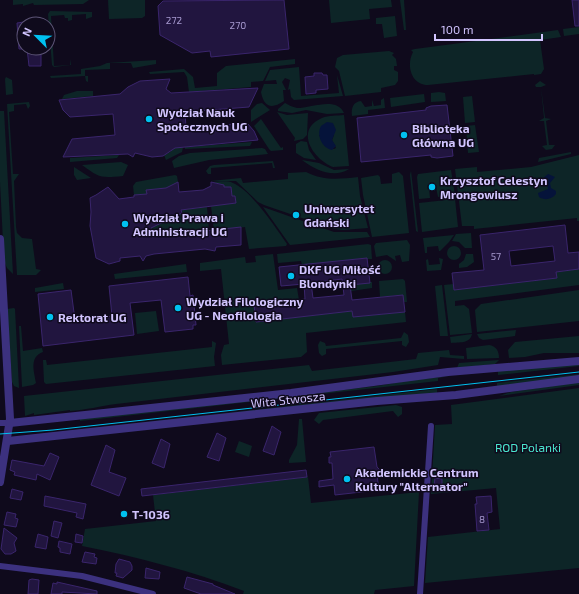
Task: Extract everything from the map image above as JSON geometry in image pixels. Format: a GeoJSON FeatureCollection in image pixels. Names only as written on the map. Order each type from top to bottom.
{"type":"FeatureCollection","features":[{"type":"Feature","properties":{"kind":"street"},"geometry":{"type":"LineString","coordinates":[[0,239],[10,423],[4,441],[0,482]]}},
{"type":"Feature","properties":{"kind":"street","name":"Wita Stwosza"},"geometry":{"type":"LineString","coordinates":[[0,423],[291,393],[448,372],[579,361]]}},
{"type":"Feature","properties":{"kind":"street","name":"Wita Stwosza"},"geometry":{"type":"LineString","coordinates":[[4,441],[369,402],[456,395],[579,379]]}},
{"type":"Feature","properties":{"kind":"street"},"geometry":{"type":"LineString","coordinates":[[420,594],[431,426]]}},
{"type":"Feature","properties":{"kind":"street"},"geometry":{"type":"LineString","coordinates":[[0,566],[82,576],[153,594]]}},
{"type":"Feature","properties":{"kind":"green space"},"geometry":{"type":"Polygon","coordinates":[[[13,0],[89,0],[83,4],[34,5],[33,3],[23,6],[23,4],[13,5],[13,0]]]}},
{"type":"Feature","properties":{"kind":"green space"},"geometry":{"type":"Polygon","coordinates":[[[108,0],[145,0],[145,16],[142,18],[109,19],[108,0]]]}},
{"type":"Feature","properties":{"kind":"green space"},"geometry":{"type":"Polygon","coordinates":[[[329,0],[391,0],[392,7],[369,9],[370,19],[331,23],[329,0]]]}},
{"type":"Feature","properties":{"kind":"green space"},"geometry":{"type":"Polygon","coordinates":[[[400,0],[404,0],[406,30],[404,30],[400,0]]]}},
{"type":"Feature","properties":{"kind":"green space"},"geometry":{"type":"Polygon","coordinates":[[[50,11],[92,12],[92,17],[86,19],[86,14],[72,15],[72,20],[68,21],[68,18],[65,18],[64,15],[48,16],[50,11]]]}},
{"type":"Feature","properties":{"kind":"green space"},"geometry":{"type":"Polygon","coordinates":[[[395,16],[397,36],[384,38],[382,24],[376,24],[376,18],[395,16]]]}},
{"type":"Feature","properties":{"kind":"green space"},"geometry":{"type":"Polygon","coordinates":[[[579,27],[579,34],[564,36],[563,29],[579,27]]]}},
{"type":"Feature","properties":{"kind":"green space"},"geometry":{"type":"Polygon","coordinates":[[[558,30],[561,37],[540,40],[544,69],[541,74],[428,85],[418,82],[414,78],[410,68],[413,52],[411,50],[558,30]]]}},
{"type":"Feature","properties":{"kind":"green space"},"geometry":{"type":"Polygon","coordinates":[[[389,51],[394,53],[392,55],[396,59],[397,66],[394,66],[394,70],[398,72],[398,81],[395,85],[381,88],[381,92],[345,96],[339,71],[335,67],[337,58],[343,55],[389,51]]]}},
{"type":"Feature","properties":{"kind":"green space"},"geometry":{"type":"Polygon","coordinates":[[[51,56],[53,56],[54,66],[70,65],[71,59],[71,65],[54,67],[52,65],[51,56]]]}},
{"type":"Feature","properties":{"kind":"green space"},"geometry":{"type":"Polygon","coordinates":[[[295,59],[295,64],[270,67],[263,81],[251,82],[251,87],[189,92],[187,77],[184,72],[150,74],[149,72],[184,69],[193,77],[195,88],[217,86],[217,73],[226,66],[295,59]]]}},
{"type":"Feature","properties":{"kind":"green space"},"geometry":{"type":"Polygon","coordinates":[[[156,60],[156,64],[133,68],[131,63],[110,63],[110,69],[85,70],[85,76],[51,78],[50,76],[81,74],[81,69],[100,66],[107,63],[156,60]]]}},
{"type":"Feature","properties":{"kind":"green space"},"geometry":{"type":"Polygon","coordinates":[[[299,67],[301,96],[339,93],[337,75],[343,96],[294,100],[291,97],[290,89],[288,90],[290,80],[285,78],[282,82],[286,90],[283,90],[284,101],[280,104],[272,106],[266,104],[261,92],[264,84],[277,84],[276,80],[265,81],[270,70],[299,67]]]}},
{"type":"Feature","properties":{"kind":"green space"},"geometry":{"type":"Polygon","coordinates":[[[85,76],[88,76],[88,82],[86,81],[85,76]]]}},
{"type":"Feature","properties":{"kind":"green space"},"geometry":{"type":"Polygon","coordinates":[[[6,77],[12,80],[13,94],[6,95],[6,77]]]}},
{"type":"Feature","properties":{"kind":"green space"},"geometry":{"type":"Polygon","coordinates":[[[540,81],[546,85],[536,87],[535,85],[540,81]]]}},
{"type":"Feature","properties":{"kind":"green space"},"geometry":{"type":"Polygon","coordinates":[[[541,87],[545,118],[551,119],[546,121],[549,145],[555,145],[552,149],[546,150],[542,146],[547,145],[544,121],[539,121],[544,118],[541,87]]]}},
{"type":"Feature","properties":{"kind":"green space"},"geometry":{"type":"Polygon","coordinates":[[[77,91],[93,91],[93,96],[62,99],[64,95],[77,91]]]}},
{"type":"Feature","properties":{"kind":"green space"},"geometry":{"type":"Polygon","coordinates":[[[431,93],[445,93],[446,101],[431,102],[431,93]]]}},
{"type":"Feature","properties":{"kind":"green space"},"geometry":{"type":"Polygon","coordinates":[[[424,94],[425,102],[391,107],[390,98],[424,94]]]}},
{"type":"Feature","properties":{"kind":"green space"},"geometry":{"type":"Polygon","coordinates":[[[472,96],[475,122],[465,123],[463,97],[472,96]]]}},
{"type":"Feature","properties":{"kind":"green space"},"geometry":{"type":"Polygon","coordinates":[[[384,98],[385,108],[368,110],[368,114],[352,116],[352,108],[354,104],[361,101],[365,107],[372,106],[372,100],[374,106],[381,105],[381,100],[384,98]]]}},
{"type":"Feature","properties":{"kind":"green space"},"geometry":{"type":"Polygon","coordinates":[[[29,102],[30,106],[28,109],[26,104],[14,105],[14,111],[9,112],[13,174],[19,174],[14,181],[16,227],[17,233],[22,238],[32,239],[36,269],[41,270],[36,275],[17,275],[7,104],[29,102]]]}},
{"type":"Feature","properties":{"kind":"green space"},"geometry":{"type":"Polygon","coordinates":[[[262,103],[270,110],[251,122],[251,110],[257,104],[262,103]]]}},
{"type":"Feature","properties":{"kind":"green space"},"geometry":{"type":"Polygon","coordinates":[[[285,103],[297,108],[323,104],[336,105],[341,108],[344,113],[327,114],[306,110],[292,113],[278,111],[278,109],[285,103]]]}},
{"type":"Feature","properties":{"kind":"green space"},"geometry":{"type":"Polygon","coordinates":[[[0,111],[4,111],[13,274],[7,268],[4,261],[0,182],[0,111]]]}},
{"type":"Feature","properties":{"kind":"green space"},"geometry":{"type":"Polygon","coordinates":[[[277,112],[287,115],[308,113],[307,135],[303,139],[294,141],[295,138],[277,112]]]}},
{"type":"Feature","properties":{"kind":"green space"},"geometry":{"type":"Polygon","coordinates":[[[344,115],[349,166],[333,167],[319,158],[313,151],[308,137],[309,130],[314,123],[322,118],[344,115]],[[319,135],[325,146],[334,149],[336,148],[332,140],[334,135],[319,135]]]}},
{"type":"Feature","properties":{"kind":"green space"},"geometry":{"type":"Polygon","coordinates":[[[261,119],[281,148],[283,147],[283,150],[271,151],[269,149],[254,126],[261,119]]]}},
{"type":"Feature","properties":{"kind":"green space"},"geometry":{"type":"Polygon","coordinates":[[[475,125],[479,152],[468,153],[466,126],[475,125]]]}},
{"type":"Feature","properties":{"kind":"green space"},"geometry":{"type":"Polygon","coordinates":[[[301,141],[307,142],[309,150],[316,160],[304,158],[296,153],[296,144],[301,141]]]}},
{"type":"Feature","properties":{"kind":"green space"},"geometry":{"type":"Polygon","coordinates":[[[252,142],[250,146],[185,149],[185,147],[252,142]]]}},
{"type":"Feature","properties":{"kind":"green space"},"geometry":{"type":"Polygon","coordinates":[[[179,143],[181,147],[183,147],[182,152],[166,160],[164,155],[170,152],[179,143]]]}},
{"type":"Feature","properties":{"kind":"green space"},"geometry":{"type":"Polygon","coordinates":[[[265,149],[268,154],[209,160],[174,168],[172,161],[179,156],[190,153],[265,149]]]}},
{"type":"Feature","properties":{"kind":"green space"},"geometry":{"type":"Polygon","coordinates":[[[571,152],[571,154],[538,162],[539,158],[571,152]]]}},
{"type":"Feature","properties":{"kind":"green space"},"geometry":{"type":"Polygon","coordinates":[[[119,155],[117,158],[70,162],[70,158],[119,155]]]}},
{"type":"Feature","properties":{"kind":"green space"},"geometry":{"type":"Polygon","coordinates":[[[579,155],[579,221],[577,221],[577,218],[474,229],[474,226],[462,226],[455,169],[477,167],[477,172],[531,167],[579,155]]]}},
{"type":"Feature","properties":{"kind":"green space"},"geometry":{"type":"Polygon","coordinates":[[[302,160],[319,163],[334,170],[349,169],[337,173],[325,172],[302,160]]]}},
{"type":"Feature","properties":{"kind":"green space"},"geometry":{"type":"Polygon","coordinates":[[[273,161],[275,168],[273,168],[272,163],[211,168],[211,174],[208,174],[206,171],[210,166],[214,165],[273,161]]]}},
{"type":"Feature","properties":{"kind":"green space"},"geometry":{"type":"Polygon","coordinates":[[[121,162],[128,165],[123,176],[115,177],[97,175],[82,165],[121,162]]]}},
{"type":"Feature","properties":{"kind":"green space"},"geometry":{"type":"Polygon","coordinates":[[[74,167],[91,178],[77,180],[74,175],[74,167]]]}},
{"type":"Feature","properties":{"kind":"green space"},"geometry":{"type":"Polygon","coordinates":[[[451,170],[455,195],[438,197],[436,187],[433,185],[429,188],[430,198],[419,199],[418,174],[451,170]]]}},
{"type":"Feature","properties":{"kind":"green space"},"geometry":{"type":"Polygon","coordinates":[[[411,171],[418,232],[416,231],[410,175],[411,171]]]}},
{"type":"Feature","properties":{"kind":"green space"},"geometry":{"type":"Polygon","coordinates":[[[306,172],[325,178],[338,179],[358,177],[360,196],[368,228],[343,230],[334,229],[264,205],[258,202],[236,181],[210,181],[241,178],[243,183],[288,179],[288,173],[306,172]]]}},
{"type":"Feature","properties":{"kind":"green space"},"geometry":{"type":"Polygon","coordinates":[[[399,172],[403,176],[409,233],[372,237],[361,178],[378,175],[380,177],[381,184],[392,183],[392,174],[399,172]]]}},
{"type":"Feature","properties":{"kind":"green space"},"geometry":{"type":"Polygon","coordinates":[[[175,175],[177,176],[178,182],[166,188],[146,190],[147,196],[134,195],[133,186],[136,182],[175,175]]]}},
{"type":"Feature","properties":{"kind":"green space"},"geometry":{"type":"Polygon","coordinates":[[[211,182],[231,182],[240,187],[255,201],[270,220],[287,244],[286,246],[249,249],[245,227],[214,231],[211,206],[236,203],[235,196],[232,196],[231,187],[224,187],[224,185],[211,182]]]}},
{"type":"Feature","properties":{"kind":"green space"},"geometry":{"type":"Polygon","coordinates":[[[455,199],[458,227],[422,232],[419,203],[455,199]]]}},
{"type":"Feature","properties":{"kind":"green space"},"geometry":{"type":"Polygon","coordinates":[[[207,207],[209,231],[152,237],[151,226],[182,213],[181,210],[207,207]]]}},
{"type":"Feature","properties":{"kind":"green space"},"geometry":{"type":"Polygon","coordinates":[[[263,207],[334,232],[367,232],[370,237],[290,245],[263,207]]]}},
{"type":"Feature","properties":{"kind":"green space"},"geometry":{"type":"Polygon","coordinates":[[[471,233],[472,248],[465,248],[459,242],[452,241],[456,234],[471,233]]]}},
{"type":"Feature","properties":{"kind":"green space"},"geometry":{"type":"Polygon","coordinates":[[[454,235],[440,251],[438,246],[427,247],[427,253],[425,253],[423,238],[454,235]]]}},
{"type":"Feature","properties":{"kind":"green space"},"geometry":{"type":"Polygon","coordinates":[[[407,240],[410,245],[409,261],[402,262],[400,255],[395,256],[396,261],[387,255],[376,257],[374,246],[376,243],[407,240]]]}},
{"type":"Feature","properties":{"kind":"green space"},"geometry":{"type":"Polygon","coordinates":[[[368,244],[371,245],[372,259],[366,258],[302,265],[301,261],[278,263],[277,254],[368,244]]]}},
{"type":"Feature","properties":{"kind":"green space"},"geometry":{"type":"Polygon","coordinates":[[[451,246],[457,246],[461,250],[461,256],[457,260],[451,260],[447,256],[447,250],[451,246]]]}},
{"type":"Feature","properties":{"kind":"green space"},"geometry":{"type":"Polygon","coordinates":[[[273,254],[278,290],[297,288],[299,300],[254,305],[256,322],[352,311],[353,317],[405,312],[406,322],[306,333],[307,352],[301,357],[222,365],[221,355],[224,345],[229,344],[221,269],[200,271],[200,263],[245,257],[246,263],[256,262],[255,256],[273,254]]]}},
{"type":"Feature","properties":{"kind":"green space"},"geometry":{"type":"Polygon","coordinates":[[[466,254],[473,254],[474,262],[467,267],[459,268],[459,264],[464,260],[466,254]]]}},
{"type":"Feature","properties":{"kind":"green space"},"geometry":{"type":"Polygon","coordinates":[[[439,258],[443,259],[441,270],[427,271],[426,260],[428,259],[429,265],[440,264],[439,258]]]}},
{"type":"Feature","properties":{"kind":"green space"},"geometry":{"type":"Polygon","coordinates":[[[382,260],[388,260],[392,264],[392,270],[388,274],[382,274],[378,270],[378,264],[382,260]]]}},
{"type":"Feature","properties":{"kind":"green space"},"geometry":{"type":"Polygon","coordinates":[[[186,264],[187,272],[115,279],[114,274],[186,264]]]}},
{"type":"Feature","properties":{"kind":"green space"},"geometry":{"type":"Polygon","coordinates":[[[579,269],[579,285],[455,301],[455,306],[464,305],[469,309],[472,333],[450,335],[444,285],[453,284],[454,290],[557,278],[556,272],[579,269]]]}},
{"type":"Feature","properties":{"kind":"green space"},"geometry":{"type":"Polygon","coordinates":[[[403,279],[405,281],[407,302],[404,302],[403,295],[380,297],[379,281],[403,279]]]}},
{"type":"Feature","properties":{"kind":"green space"},"geometry":{"type":"Polygon","coordinates":[[[372,282],[372,288],[351,291],[350,285],[372,282]]]}},
{"type":"Feature","properties":{"kind":"green space"},"geometry":{"type":"Polygon","coordinates":[[[63,283],[64,289],[35,292],[35,288],[63,283]]]}},
{"type":"Feature","properties":{"kind":"green space"},"geometry":{"type":"Polygon","coordinates":[[[442,285],[448,336],[440,336],[435,286],[442,285]]]}},
{"type":"Feature","properties":{"kind":"green space"},"geometry":{"type":"Polygon","coordinates":[[[579,290],[579,321],[477,332],[475,310],[481,304],[579,290]]]}},
{"type":"Feature","properties":{"kind":"green space"},"geometry":{"type":"Polygon","coordinates":[[[14,308],[19,388],[14,386],[12,382],[7,309],[14,308]]]}},
{"type":"Feature","properties":{"kind":"green space"},"geometry":{"type":"Polygon","coordinates":[[[156,311],[159,331],[137,334],[135,313],[156,311]]]}},
{"type":"Feature","properties":{"kind":"green space"},"geometry":{"type":"Polygon","coordinates":[[[19,326],[21,326],[23,351],[42,348],[43,352],[36,357],[34,361],[36,383],[22,387],[19,326]]]}},
{"type":"Feature","properties":{"kind":"green space"},"geometry":{"type":"Polygon","coordinates":[[[516,330],[515,336],[483,340],[479,338],[477,334],[516,330]]]}},
{"type":"Feature","properties":{"kind":"green space"},"geometry":{"type":"Polygon","coordinates":[[[404,332],[408,335],[409,342],[406,347],[402,345],[402,341],[326,349],[326,354],[322,356],[319,353],[318,345],[320,341],[325,343],[326,346],[401,338],[404,332]]]}},
{"type":"Feature","properties":{"kind":"green space"},"geometry":{"type":"Polygon","coordinates":[[[472,334],[467,341],[451,343],[450,337],[472,334]]]}},
{"type":"Feature","properties":{"kind":"green space"},"geometry":{"type":"Polygon","coordinates":[[[579,336],[579,353],[544,353],[525,357],[509,358],[508,350],[515,342],[579,336]]]}},
{"type":"Feature","properties":{"kind":"green space"},"geometry":{"type":"Polygon","coordinates":[[[212,341],[216,343],[214,357],[215,366],[46,384],[44,382],[43,360],[46,360],[47,365],[212,347],[212,341]]]}},
{"type":"Feature","properties":{"kind":"green space"},"geometry":{"type":"Polygon","coordinates":[[[489,345],[494,346],[497,349],[499,358],[467,359],[466,348],[489,345]]]}},
{"type":"Feature","properties":{"kind":"green space"},"geometry":{"type":"Polygon","coordinates":[[[449,350],[450,355],[464,356],[464,359],[440,357],[438,365],[393,372],[116,404],[70,411],[34,415],[34,413],[25,416],[24,396],[309,365],[312,371],[416,359],[418,353],[449,350]]]}},
{"type":"Feature","properties":{"kind":"green space"},"geometry":{"type":"Polygon","coordinates":[[[499,360],[495,364],[457,368],[459,363],[499,360]]]}},
{"type":"Feature","properties":{"kind":"green space"},"geometry":{"type":"Polygon","coordinates":[[[579,364],[579,366],[498,375],[498,370],[579,364]]]}},
{"type":"Feature","properties":{"kind":"green space"},"geometry":{"type":"Polygon","coordinates":[[[579,374],[579,376],[497,387],[497,383],[579,374]]]}},
{"type":"Feature","properties":{"kind":"green space"},"geometry":{"type":"Polygon","coordinates":[[[450,376],[438,378],[438,381],[80,421],[80,419],[377,386],[450,376]]]}},
{"type":"Feature","properties":{"kind":"green space"},"geometry":{"type":"Polygon","coordinates":[[[579,382],[579,385],[499,396],[511,392],[579,382]]]}},
{"type":"Feature","properties":{"kind":"green space","name":"ROD Polanki"},"geometry":{"type":"Polygon","coordinates":[[[579,388],[579,568],[425,583],[428,537],[500,529],[496,488],[431,494],[435,425],[452,424],[451,405],[579,388]]]}},
{"type":"Feature","properties":{"kind":"green space"},"geometry":{"type":"Polygon","coordinates":[[[437,389],[437,393],[29,436],[29,435],[437,389]]]}},
{"type":"Feature","properties":{"kind":"green space"},"geometry":{"type":"Polygon","coordinates":[[[396,405],[402,407],[402,414],[398,417],[393,411],[323,420],[319,424],[314,420],[319,413],[396,405]]]}},
{"type":"Feature","properties":{"kind":"green space"},"geometry":{"type":"Polygon","coordinates":[[[299,419],[302,419],[306,462],[289,463],[289,460],[297,445],[299,419]]]}},
{"type":"Feature","properties":{"kind":"green space"},"geometry":{"type":"Polygon","coordinates":[[[239,441],[252,446],[249,457],[235,452],[239,441]]]}},
{"type":"Feature","properties":{"kind":"green space"},"geometry":{"type":"Polygon","coordinates":[[[308,477],[311,503],[419,492],[414,586],[375,590],[374,594],[243,594],[244,591],[184,571],[82,546],[85,529],[156,521],[153,495],[308,477]]]}},
{"type":"Feature","properties":{"kind":"water"},"geometry":{"type":"Polygon","coordinates":[[[327,122],[333,123],[336,130],[332,140],[336,146],[332,150],[325,147],[321,141],[319,133],[321,126],[327,122]]]}},
{"type":"Feature","properties":{"kind":"water"},"geometry":{"type":"Polygon","coordinates":[[[548,174],[555,177],[550,183],[551,188],[556,191],[556,194],[550,198],[544,199],[539,197],[538,193],[548,189],[547,184],[544,183],[542,179],[548,174]]]}},
{"type":"Feature","properties":{"kind":"building"},"geometry":{"type":"Polygon","coordinates":[[[284,0],[289,49],[211,57],[210,51],[192,53],[160,35],[158,6],[163,1],[284,0]]]}},
{"type":"Feature","properties":{"kind":"building"},"geometry":{"type":"Polygon","coordinates":[[[572,0],[579,0],[579,26],[575,26],[572,0]]]}},
{"type":"Feature","properties":{"kind":"building"},"geometry":{"type":"Polygon","coordinates":[[[28,56],[41,56],[41,66],[29,66],[28,56]]]}},
{"type":"Feature","properties":{"kind":"building"},"geometry":{"type":"Polygon","coordinates":[[[314,73],[322,73],[323,75],[327,75],[328,89],[316,90],[316,93],[306,94],[305,77],[314,76],[314,73]]]}},
{"type":"Feature","properties":{"kind":"building","name":"Wydział Nauk Społecznych UG"},"geometry":{"type":"Polygon","coordinates":[[[170,79],[166,89],[171,93],[258,88],[249,107],[185,112],[186,128],[247,123],[254,131],[258,140],[175,148],[163,156],[152,157],[135,153],[133,157],[128,154],[63,157],[72,139],[115,135],[113,114],[70,117],[63,110],[59,100],[120,94],[128,87],[140,81],[170,79]]]}},
{"type":"Feature","properties":{"kind":"building","name":"Biblioteka Główna UG"},"geometry":{"type":"Polygon","coordinates":[[[447,105],[453,156],[437,158],[431,157],[431,155],[361,162],[357,118],[426,110],[426,108],[431,106],[447,105]]]}},
{"type":"Feature","properties":{"kind":"building","name":"Wydział Prawa i Administracji UG"},"geometry":{"type":"Polygon","coordinates":[[[178,182],[179,192],[203,190],[211,186],[211,182],[224,185],[224,187],[231,187],[232,196],[235,196],[236,203],[181,210],[182,213],[151,228],[152,237],[241,227],[241,245],[216,247],[215,251],[205,249],[154,254],[146,256],[143,261],[140,256],[120,258],[120,261],[109,264],[96,258],[90,226],[90,198],[108,187],[119,199],[134,197],[134,195],[147,194],[146,190],[166,188],[178,182]]]}},
{"type":"Feature","properties":{"kind":"building"},"geometry":{"type":"Polygon","coordinates":[[[565,225],[568,253],[579,252],[579,269],[556,272],[557,278],[454,290],[452,273],[484,270],[480,235],[565,225]],[[553,246],[509,251],[511,266],[555,261],[553,246]]]}},
{"type":"Feature","properties":{"kind":"building"},"geometry":{"type":"Polygon","coordinates":[[[367,258],[370,283],[350,285],[352,300],[403,295],[405,312],[353,317],[352,311],[256,322],[254,305],[305,299],[304,284],[281,286],[279,267],[367,258]],[[342,279],[311,283],[313,298],[344,295],[342,279]]]}},
{"type":"Feature","properties":{"kind":"building","name":"Wydział Filologiczny UG - Neofilologia"},"geometry":{"type":"Polygon","coordinates":[[[188,277],[190,296],[193,295],[196,325],[193,325],[193,329],[165,332],[161,300],[130,303],[134,335],[43,346],[38,294],[71,290],[75,320],[112,316],[109,286],[188,277]]]}},
{"type":"Feature","properties":{"kind":"building"},"geometry":{"type":"Polygon","coordinates":[[[272,426],[281,432],[274,455],[263,451],[272,426]]]}},
{"type":"Feature","properties":{"kind":"building"},"geometry":{"type":"Polygon","coordinates":[[[217,433],[226,438],[219,461],[207,457],[217,433]]]}},
{"type":"Feature","properties":{"kind":"building"},"geometry":{"type":"Polygon","coordinates":[[[161,439],[170,444],[164,468],[152,463],[161,439]]]}},
{"type":"Feature","properties":{"kind":"building"},"geometry":{"type":"Polygon","coordinates":[[[106,445],[115,450],[109,472],[126,478],[119,496],[91,485],[106,445]]]}},
{"type":"Feature","properties":{"kind":"building"},"geometry":{"type":"Polygon","coordinates":[[[374,447],[377,467],[381,471],[377,475],[379,490],[335,495],[334,485],[319,487],[319,481],[333,479],[332,463],[329,463],[329,457],[331,457],[330,452],[374,447]]]}},
{"type":"Feature","properties":{"kind":"building"},"geometry":{"type":"Polygon","coordinates":[[[50,453],[59,457],[50,480],[37,474],[36,480],[14,475],[15,472],[10,470],[12,460],[44,466],[50,453]]]}},
{"type":"Feature","properties":{"kind":"building"},"geometry":{"type":"Polygon","coordinates":[[[306,470],[307,477],[142,496],[141,489],[306,470]]]}},
{"type":"Feature","properties":{"kind":"building"},"geometry":{"type":"Polygon","coordinates":[[[435,478],[442,479],[442,487],[434,486],[435,478]]]}},
{"type":"Feature","properties":{"kind":"building"},"geometry":{"type":"Polygon","coordinates":[[[12,489],[23,492],[21,500],[10,498],[12,489]]]}},
{"type":"Feature","properties":{"kind":"building"},"geometry":{"type":"Polygon","coordinates":[[[45,496],[86,504],[83,519],[76,517],[77,513],[44,506],[45,496]]]}},
{"type":"Feature","properties":{"kind":"building"},"geometry":{"type":"Polygon","coordinates":[[[491,496],[492,512],[487,513],[489,530],[477,531],[475,504],[477,504],[476,497],[491,496]]]}},
{"type":"Feature","properties":{"kind":"building"},"geometry":{"type":"Polygon","coordinates":[[[7,512],[16,514],[15,518],[18,519],[16,527],[4,525],[7,512]]]}},
{"type":"Feature","properties":{"kind":"building"},"geometry":{"type":"Polygon","coordinates":[[[54,521],[62,523],[58,538],[51,536],[54,521]]]}},
{"type":"Feature","properties":{"kind":"building"},"geometry":{"type":"Polygon","coordinates":[[[4,528],[17,538],[14,543],[16,551],[11,554],[5,554],[1,549],[4,528]]]}},
{"type":"Feature","properties":{"kind":"building"},"geometry":{"type":"Polygon","coordinates":[[[38,534],[48,537],[46,549],[35,547],[38,534]]]}},
{"type":"Feature","properties":{"kind":"building"},"geometry":{"type":"Polygon","coordinates":[[[76,534],[83,536],[82,543],[75,542],[76,534]]]}},
{"type":"Feature","properties":{"kind":"building"},"geometry":{"type":"Polygon","coordinates":[[[59,541],[72,544],[70,554],[60,552],[60,548],[58,547],[59,541]]]}},
{"type":"Feature","properties":{"kind":"building"},"geometry":{"type":"Polygon","coordinates":[[[85,552],[95,554],[94,557],[97,558],[96,564],[82,562],[85,552]]]}},
{"type":"Feature","properties":{"kind":"building"},"geometry":{"type":"Polygon","coordinates":[[[119,559],[130,562],[132,566],[132,570],[123,578],[116,576],[117,573],[115,573],[116,564],[119,559]]]}},
{"type":"Feature","properties":{"kind":"building"},"geometry":{"type":"Polygon","coordinates":[[[146,568],[160,572],[159,579],[145,578],[146,568]]]}},
{"type":"Feature","properties":{"kind":"building"},"geometry":{"type":"Polygon","coordinates":[[[187,577],[213,584],[235,594],[201,594],[184,588],[187,577]]]}},
{"type":"Feature","properties":{"kind":"building"},"geometry":{"type":"Polygon","coordinates":[[[29,580],[39,580],[38,594],[28,594],[29,580]]]}},
{"type":"Feature","properties":{"kind":"building"},"geometry":{"type":"Polygon","coordinates":[[[57,582],[97,591],[97,594],[62,592],[62,594],[51,594],[53,583],[57,584],[57,582]]]}},
{"type":"Feature","properties":{"kind":"tram line"},"geometry":{"type":"LineString","coordinates":[[0,434],[53,430],[579,372]]}},
{"type":"Feature","properties":{"kind":"place","name":"Wydział Nauk Społecznych UG"},"geometry":{"type":"Point","coordinates":[149,119]}},
{"type":"Feature","properties":{"kind":"place","name":"Biblioteka Główna UG"},"geometry":{"type":"Point","coordinates":[404,135]}},
{"type":"Feature","properties":{"kind":"place","name":"Krzysztof Celestyn Mrongowiusz"},"geometry":{"type":"Point","coordinates":[432,187]}},
{"type":"Feature","properties":{"kind":"place","name":"Uniwersytet Gdański"},"geometry":{"type":"Point","coordinates":[296,215]}},
{"type":"Feature","properties":{"kind":"place","name":"Wydział Prawa i Administracji UG"},"geometry":{"type":"Point","coordinates":[125,224]}},
{"type":"Feature","properties":{"kind":"place","name":"DKF UG Miłość Blondynki"},"geometry":{"type":"Point","coordinates":[291,276]}},
{"type":"Feature","properties":{"kind":"place","name":"Wydział Filologiczny UG - Neofilologia"},"geometry":{"type":"Point","coordinates":[178,308]}},
{"type":"Feature","properties":{"kind":"place","name":"Rektorat UG"},"geometry":{"type":"Point","coordinates":[50,317]}},
{"type":"Feature","properties":{"kind":"place","name":"Akademickie Centrum Kultury \"Alternator\""},"geometry":{"type":"Point","coordinates":[347,479]}},
{"type":"Feature","properties":{"kind":"place","name":"T-1036"},"geometry":{"type":"Point","coordinates":[124,514]}}]}
